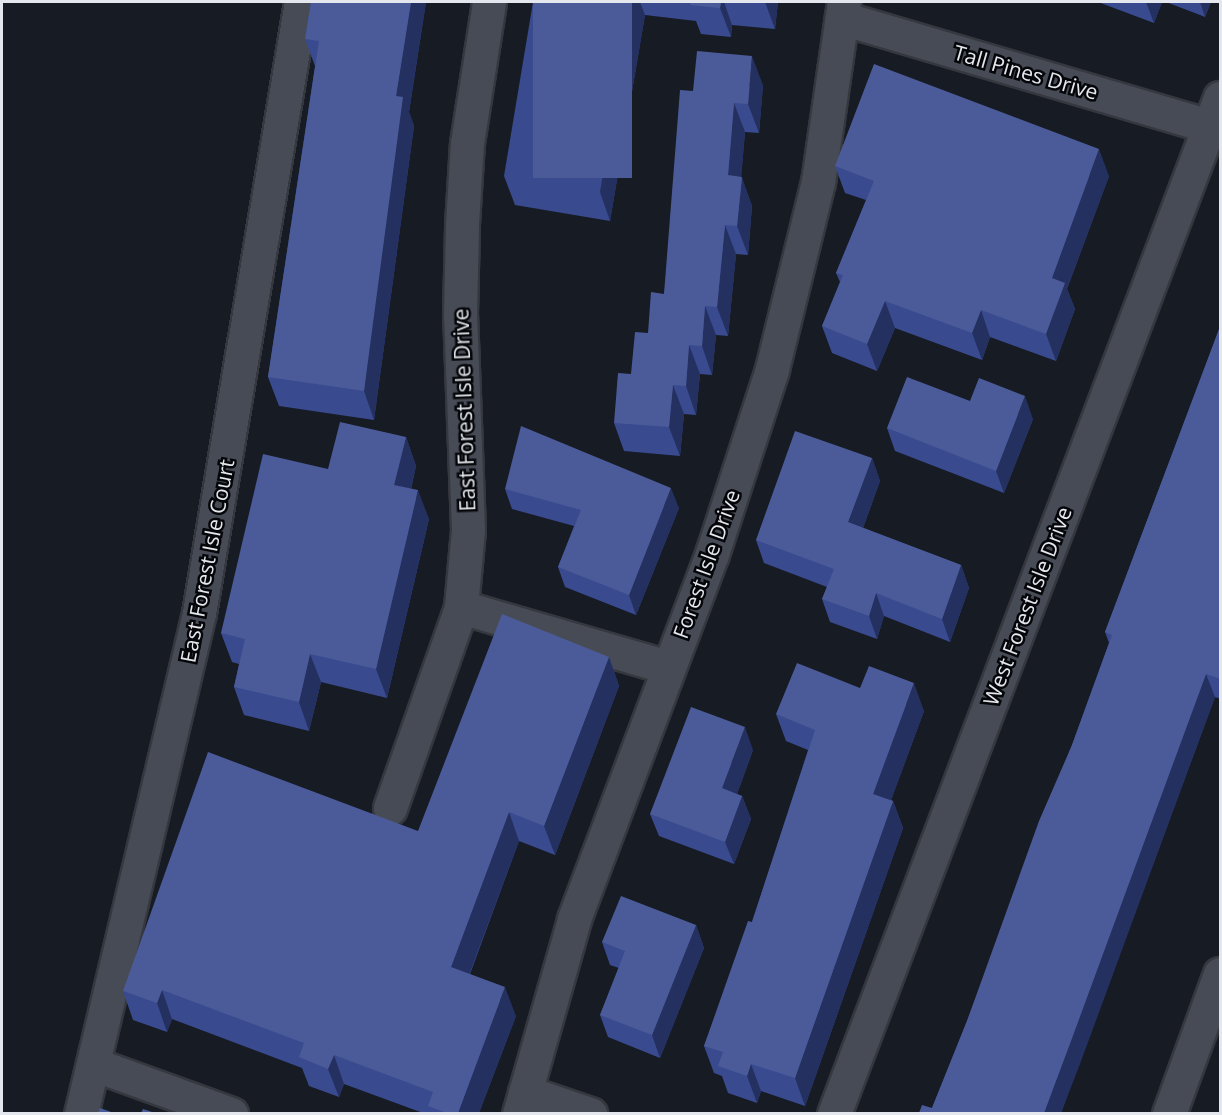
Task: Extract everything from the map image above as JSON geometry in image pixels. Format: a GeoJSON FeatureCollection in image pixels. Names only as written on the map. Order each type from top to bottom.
{"type":"FeatureCollection","features":[{"type":"Feature","properties":{"kind":"street","name":"East Forest Isle Court"},"geometry":{"type":"LineString","coordinates":[[81,1113],[200,613],[301,2]]}},
{"type":"Feature","properties":{"kind":"street","name":"East Forest Isle Drive"},"geometry":{"type":"LineString","coordinates":[[390,808],[461,607],[468,530],[460,315],[462,224],[467,143],[489,2]]}},
{"type":"Feature","properties":{"kind":"street","name":"Tall Pines Drive"},"geometry":{"type":"LineString","coordinates":[[843,10],[1215,112]]}},
{"type":"Feature","properties":{"kind":"street","name":"Forest Isle Drive"},"geometry":{"type":"LineString","coordinates":[[522,1103],[574,919],[747,447],[795,288],[818,182],[843,10]]}},
{"type":"Feature","properties":{"kind":"street","name":"West Forest Isle Drive"},"geometry":{"type":"LineString","coordinates":[[834,1113],[1215,112]]}},
{"type":"Feature","properties":{"kind":"street"},"geometry":{"type":"LineString","coordinates":[[461,607],[668,667]]}},
{"type":"Feature","properties":{"kind":"street"},"geometry":{"type":"LineString","coordinates":[[1168,1113],[1221,974]]}},
{"type":"Feature","properties":{"kind":"street"},"geometry":{"type":"LineString","coordinates":[[93,1064],[231,1113]]}},
{"type":"Feature","properties":{"kind":"street"},"geometry":{"type":"LineString","coordinates":[[522,1103],[590,1113]]}},
{"type":"Feature","properties":{"kind":"building"},"geometry":{"type":"Polygon","coordinates":[[[311,2],[411,2],[396,96],[403,97],[364,391],[268,377],[319,41],[305,39],[311,2]]]}},
{"type":"Feature","properties":{"kind":"building"},"geometry":{"type":"Polygon","coordinates":[[[533,2],[632,2],[632,178],[533,178],[533,2]]]}},
{"type":"Feature","properties":{"kind":"building"},"geometry":{"type":"Polygon","coordinates":[[[691,2],[721,2],[720,8],[690,5],[691,2]]]}},
{"type":"Feature","properties":{"kind":"building"},"geometry":{"type":"Polygon","coordinates":[[[697,51],[752,56],[748,104],[734,103],[728,175],[742,177],[737,226],[725,225],[717,307],[705,306],[702,346],[689,345],[686,386],[673,385],[669,427],[614,423],[618,373],[631,374],[635,332],[648,333],[651,292],[664,294],[680,90],[693,91],[697,51]]]}},
{"type":"Feature","properties":{"kind":"building"},"geometry":{"type":"Polygon","coordinates":[[[874,64],[1099,149],[1052,278],[1065,283],[1046,334],[981,310],[972,333],[885,301],[867,344],[822,326],[843,275],[836,273],[874,181],[835,166],[874,64]]]}},
{"type":"Feature","properties":{"kind":"building"},"geometry":{"type":"Polygon","coordinates":[[[1221,324],[1221,679],[1206,674],[1044,1113],[919,1113],[922,1105],[932,1108],[967,1021],[1039,821],[1072,745],[1112,635],[1105,632],[1221,324]]]}},
{"type":"Feature","properties":{"kind":"building"},"geometry":{"type":"Polygon","coordinates":[[[907,377],[970,401],[979,378],[1025,396],[996,471],[887,428],[907,377]]]}},
{"type":"Feature","properties":{"kind":"building"},"geometry":{"type":"Polygon","coordinates":[[[340,422],[406,437],[394,485],[418,490],[376,669],[310,654],[299,702],[234,687],[245,639],[221,633],[263,454],[328,469],[340,422]]]}},
{"type":"Feature","properties":{"kind":"building"},"geometry":{"type":"Polygon","coordinates":[[[521,426],[671,488],[629,595],[558,567],[581,510],[505,489],[521,426]]]}},
{"type":"Feature","properties":{"kind":"building"},"geometry":{"type":"Polygon","coordinates":[[[795,431],[872,458],[848,522],[961,565],[942,619],[876,593],[869,616],[822,599],[834,569],[756,540],[795,431]]]}},
{"type":"Feature","properties":{"kind":"building"},"geometry":{"type":"Polygon","coordinates":[[[502,614],[609,657],[544,826],[509,812],[451,967],[505,987],[458,1113],[447,1113],[428,1106],[433,1092],[334,1055],[328,1069],[299,1057],[304,1043],[162,990],[157,1003],[123,991],[208,752],[418,831],[502,614]]]}},
{"type":"Feature","properties":{"kind":"building"},"geometry":{"type":"Polygon","coordinates":[[[797,663],[860,688],[869,666],[914,683],[873,794],[893,801],[795,1078],[751,1064],[747,1076],[718,1066],[723,1052],[704,1046],[748,921],[752,922],[815,730],[776,714],[797,663]]]}},
{"type":"Feature","properties":{"kind":"building"},"geometry":{"type":"Polygon","coordinates":[[[691,707],[745,727],[722,788],[742,796],[725,842],[650,814],[691,707]]]}},
{"type":"Feature","properties":{"kind":"building"},"geometry":{"type":"Polygon","coordinates":[[[621,896],[696,925],[652,1035],[600,1015],[625,951],[602,942],[621,896]]]}},
{"type":"Feature","properties":{"kind":"building"},"geometry":{"type":"Polygon","coordinates":[[[100,1108],[114,1113],[98,1113],[100,1108]]]}},
{"type":"Feature","properties":{"kind":"building"},"geometry":{"type":"Polygon","coordinates":[[[143,1109],[155,1113],[141,1113],[143,1109]]]}}]}
